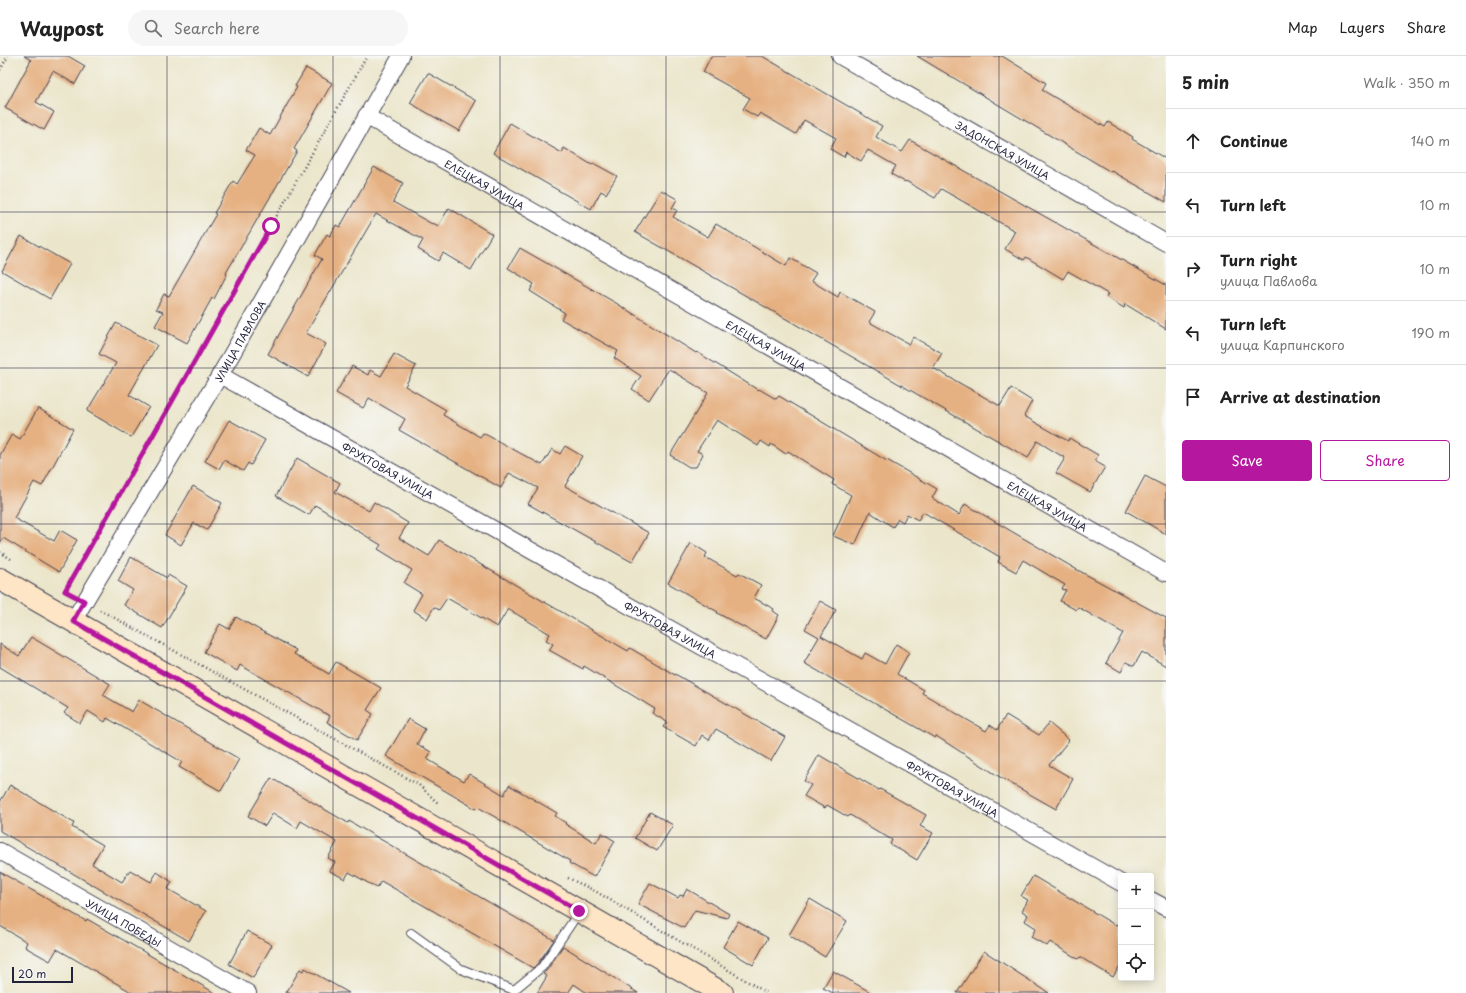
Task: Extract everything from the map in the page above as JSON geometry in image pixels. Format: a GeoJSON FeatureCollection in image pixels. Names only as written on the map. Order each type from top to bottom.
{"type":"FeatureCollection","features":[{"type":"Feature","properties":{"kind":"street","name":"УЛИЦА ПАВЛОВА"},"geometry":{"type":"LineString","coordinates":[[73,621],[220,375],[401,56]]}},
{"type":"Feature","properties":{"kind":"street","name":"ЗАДОНСКАЯ УЛИЦА"},"geometry":{"type":"LineString","coordinates":[[840,56],[1166,243]]}},
{"type":"Feature","properties":{"kind":"street","name":"ЕЛЕЦКАЯ УЛИЦА"},"geometry":{"type":"LineString","coordinates":[[366,116],[1166,573]]}},
{"type":"Feature","properties":{"kind":"street","name":"ФРУКТОВАЯ УЛИЦА"},"geometry":{"type":"LineString","coordinates":[[220,375],[1118,881]]}},
{"type":"Feature","properties":{"kind":"street"},"geometry":{"type":"LineString","coordinates":[[0,579],[722,993]]}},
{"type":"Feature","properties":{"kind":"street","name":"УЛИЦА ПОБЕДЫ"},"geometry":{"type":"LineString","coordinates":[[0,851],[248,993]]}},
{"type":"Feature","properties":{"kind":"street"},"geometry":{"type":"LineString","coordinates":[[1154,902],[1166,908]]}},
{"type":"Feature","properties":{"kind":"lane"},"geometry":{"type":"LineString","coordinates":[[411,933],[461,969],[514,990],[542,967],[579,911]]}},
{"type":"Feature","properties":{"kind":"path"},"geometry":{"type":"LineString","coordinates":[[0,70],[8,56]]}},
{"type":"Feature","properties":{"kind":"path"},"geometry":{"type":"LineString","coordinates":[[65,591],[368,56]]}},
{"type":"Feature","properties":{"kind":"path"},"geometry":{"type":"LineString","coordinates":[[0,552],[13,560]]}},
{"type":"Feature","properties":{"kind":"path"},"geometry":{"type":"LineString","coordinates":[[59,587],[420,785],[442,808]]}},
{"type":"Feature","properties":{"kind":"path"},"geometry":{"type":"LineString","coordinates":[[561,875],[596,891],[767,993]]}},
{"type":"Feature","properties":{"kind":"building"},"geometry":{"type":"Polygon","coordinates":[[[24,56],[68,56],[85,66],[75,84],[53,71],[36,102],[54,112],[44,130],[5,108],[31,60],[24,56]]]}},
{"type":"Feature","properties":{"kind":"building"},"geometry":{"type":"Polygon","coordinates":[[[711,56],[762,56],[882,126],[876,137],[902,152],[910,140],[1166,285],[1166,329],[1125,304],[1124,308],[1106,297],[1108,294],[1068,271],[1063,279],[1026,257],[1024,260],[1005,249],[1015,231],[941,189],[935,198],[906,181],[905,182],[891,174],[896,166],[868,150],[861,161],[846,152],[844,157],[830,149],[836,138],[804,120],[796,134],[760,113],[757,117],[743,109],[750,98],[703,72],[711,56]]]}},
{"type":"Feature","properties":{"kind":"building"},"geometry":{"type":"Polygon","coordinates":[[[917,56],[1002,56],[1046,83],[1042,90],[1105,127],[1108,122],[1133,137],[1132,139],[1166,159],[1166,202],[1112,171],[1111,172],[917,56]]]}},
{"type":"Feature","properties":{"kind":"building"},"geometry":{"type":"Polygon","coordinates":[[[306,68],[332,83],[294,149],[297,151],[226,273],[227,274],[214,299],[212,298],[187,343],[155,326],[163,312],[156,309],[164,294],[169,296],[233,181],[237,184],[255,155],[246,150],[259,128],[270,135],[306,68]]]}},
{"type":"Feature","properties":{"kind":"building"},"geometry":{"type":"Polygon","coordinates":[[[428,73],[476,101],[459,131],[410,103],[428,73]]]}},
{"type":"Feature","properties":{"kind":"building"},"geometry":{"type":"Polygon","coordinates":[[[510,123],[562,153],[564,148],[592,165],[593,163],[617,176],[606,194],[601,191],[591,209],[493,153],[510,123]]]}},
{"type":"Feature","properties":{"kind":"building"},"geometry":{"type":"Polygon","coordinates":[[[374,167],[403,183],[393,202],[438,226],[449,208],[492,234],[471,270],[443,253],[438,261],[418,249],[423,240],[376,214],[306,333],[326,344],[308,377],[268,354],[322,259],[315,255],[327,234],[330,236],[336,225],[340,227],[374,167]]]}},
{"type":"Feature","properties":{"kind":"building"},"geometry":{"type":"Polygon","coordinates":[[[661,190],[677,199],[672,208],[677,210],[673,217],[708,237],[716,224],[786,266],[790,258],[816,273],[811,281],[838,297],[840,292],[875,312],[869,322],[909,344],[913,337],[942,353],[933,368],[1000,406],[1011,388],[1032,401],[1024,416],[1068,441],[1069,438],[1098,455],[1095,461],[1105,467],[1090,492],[1056,473],[1065,458],[1037,441],[1028,458],[635,232],[661,190]]]}},
{"type":"Feature","properties":{"kind":"building"},"geometry":{"type":"Polygon","coordinates":[[[21,236],[70,264],[50,299],[2,271],[21,236]]]}},
{"type":"Feature","properties":{"kind":"building"},"geometry":{"type":"Polygon","coordinates":[[[520,248],[616,303],[758,390],[759,389],[776,399],[779,396],[887,461],[937,489],[932,498],[959,515],[965,504],[1074,568],[1166,618],[1166,666],[1142,652],[1134,666],[1126,662],[1121,672],[1106,663],[1123,633],[1078,607],[1076,610],[1060,601],[1066,590],[1062,589],[1065,585],[1023,560],[1016,572],[998,562],[1000,557],[923,512],[918,520],[907,514],[903,522],[898,519],[893,527],[870,512],[855,545],[833,536],[851,495],[832,484],[834,480],[788,451],[786,454],[771,444],[770,447],[761,441],[758,446],[717,420],[697,451],[703,454],[696,467],[689,467],[670,455],[708,393],[669,369],[649,400],[632,389],[641,376],[614,358],[618,351],[561,319],[565,313],[530,291],[534,284],[508,268],[520,248]]]}},
{"type":"Feature","properties":{"kind":"building"},"geometry":{"type":"Polygon","coordinates":[[[116,323],[157,345],[129,395],[149,407],[131,437],[87,411],[116,363],[99,354],[116,323]]]}},
{"type":"Feature","properties":{"kind":"building"},"geometry":{"type":"Polygon","coordinates":[[[394,354],[416,366],[405,386],[446,410],[443,415],[480,437],[483,433],[542,465],[552,449],[560,454],[565,446],[582,456],[565,486],[649,533],[632,562],[528,504],[538,488],[509,473],[501,488],[399,430],[405,419],[369,398],[363,408],[336,393],[352,366],[368,375],[370,370],[381,376],[394,354]]]}},
{"type":"Feature","properties":{"kind":"building"},"geometry":{"type":"Polygon","coordinates":[[[38,408],[73,429],[42,486],[34,482],[14,518],[54,541],[60,530],[77,540],[59,572],[3,538],[0,543],[0,455],[12,434],[20,439],[38,408]]]}},
{"type":"Feature","properties":{"kind":"building"},"geometry":{"type":"Polygon","coordinates":[[[229,420],[265,440],[251,465],[248,463],[243,471],[224,460],[219,469],[205,461],[229,420]]]}},
{"type":"Feature","properties":{"kind":"building"},"geometry":{"type":"Polygon","coordinates":[[[297,458],[340,483],[335,492],[369,511],[374,502],[408,523],[399,538],[429,556],[439,540],[628,651],[630,648],[785,737],[771,761],[716,729],[709,740],[702,735],[696,746],[663,727],[667,722],[652,713],[655,709],[584,666],[583,669],[549,650],[553,644],[546,640],[550,634],[508,609],[497,627],[447,598],[439,610],[434,607],[427,619],[413,610],[422,594],[404,583],[412,570],[378,549],[381,545],[315,505],[309,515],[276,496],[297,458]]]}},
{"type":"Feature","properties":{"kind":"building"},"geometry":{"type":"Polygon","coordinates":[[[1145,476],[1166,487],[1166,534],[1126,511],[1145,476]]]}},
{"type":"Feature","properties":{"kind":"building"},"geometry":{"type":"Polygon","coordinates":[[[193,486],[222,503],[207,530],[194,523],[181,545],[165,535],[193,486]]]}},
{"type":"Feature","properties":{"kind":"building"},"geometry":{"type":"Polygon","coordinates":[[[691,543],[707,553],[705,557],[737,575],[739,573],[761,585],[754,598],[774,609],[773,611],[779,615],[766,639],[717,613],[718,612],[668,583],[691,543]]]}},
{"type":"Feature","properties":{"kind":"building"},"geometry":{"type":"Polygon","coordinates":[[[131,557],[167,578],[168,575],[187,586],[162,628],[124,605],[133,590],[118,581],[131,557]]]}},
{"type":"Feature","properties":{"kind":"building"},"geometry":{"type":"Polygon","coordinates":[[[820,601],[836,610],[821,636],[862,659],[865,653],[885,664],[896,644],[909,652],[897,674],[924,690],[922,693],[986,731],[990,725],[997,730],[1006,715],[1039,735],[1049,723],[1069,740],[1049,765],[1073,779],[1056,809],[1003,779],[936,736],[935,738],[804,663],[819,637],[805,629],[820,601]]]}},
{"type":"Feature","properties":{"kind":"building"},"geometry":{"type":"Polygon","coordinates":[[[236,617],[296,650],[294,654],[329,674],[336,662],[381,688],[367,710],[373,714],[357,740],[327,722],[330,716],[240,665],[237,671],[204,652],[220,624],[229,629],[236,617]]]}},
{"type":"Feature","properties":{"kind":"building"},"geometry":{"type":"Polygon","coordinates":[[[31,637],[110,684],[103,695],[132,712],[139,700],[239,759],[221,791],[179,767],[182,762],[107,718],[105,722],[88,711],[80,723],[64,713],[68,708],[0,667],[0,644],[19,656],[31,637]]]}},
{"type":"Feature","properties":{"kind":"building"},"geometry":{"type":"Polygon","coordinates":[[[408,719],[425,729],[417,744],[431,752],[427,759],[464,781],[469,774],[504,795],[509,785],[557,813],[555,816],[566,823],[565,824],[596,843],[602,833],[615,841],[594,877],[569,863],[570,861],[478,807],[476,809],[386,756],[408,719]]]}},
{"type":"Feature","properties":{"kind":"building"},"geometry":{"type":"Polygon","coordinates":[[[819,755],[926,815],[920,826],[933,833],[917,860],[890,844],[892,840],[850,815],[848,817],[827,805],[825,808],[804,796],[811,785],[804,781],[819,755]]]}},
{"type":"Feature","properties":{"kind":"building"},"geometry":{"type":"Polygon","coordinates":[[[271,778],[348,823],[349,821],[554,940],[533,968],[381,881],[377,888],[349,872],[345,879],[330,871],[335,862],[328,858],[337,842],[301,821],[297,828],[273,813],[265,826],[248,816],[271,778]]]}},
{"type":"Feature","properties":{"kind":"building"},"geometry":{"type":"Polygon","coordinates":[[[10,785],[74,823],[72,827],[103,845],[92,864],[122,882],[130,870],[151,882],[157,872],[172,882],[168,889],[206,911],[189,941],[0,831],[0,802],[10,785]]]}},
{"type":"Feature","properties":{"kind":"building"},"geometry":{"type":"Polygon","coordinates":[[[650,812],[673,825],[657,851],[635,838],[650,812]]]}},
{"type":"Feature","properties":{"kind":"building"},"geometry":{"type":"Polygon","coordinates":[[[0,872],[86,921],[87,919],[215,993],[133,993],[57,949],[50,961],[25,947],[27,942],[0,926],[0,872]]]}},
{"type":"Feature","properties":{"kind":"building"},"geometry":{"type":"Polygon","coordinates":[[[1033,876],[1115,925],[1118,925],[1118,969],[1113,977],[1080,957],[1078,959],[1050,942],[1047,946],[1031,937],[1036,928],[1025,921],[1028,915],[1022,911],[1028,900],[1021,896],[1033,876]]]}},
{"type":"Feature","properties":{"kind":"building"},"geometry":{"type":"Polygon","coordinates":[[[650,883],[678,898],[680,895],[683,896],[687,889],[729,914],[727,918],[695,910],[684,928],[638,904],[650,883]]]}},
{"type":"Feature","properties":{"kind":"building"},"geometry":{"type":"Polygon","coordinates":[[[810,899],[847,921],[825,957],[789,935],[810,899]]]}},
{"type":"Feature","properties":{"kind":"building"},"geometry":{"type":"Polygon","coordinates":[[[738,921],[768,938],[753,965],[723,947],[738,921]]]}},
{"type":"Feature","properties":{"kind":"building"},"geometry":{"type":"Polygon","coordinates":[[[247,931],[272,945],[253,978],[229,964],[247,931]]]}},
{"type":"Feature","properties":{"kind":"building"},"geometry":{"type":"Polygon","coordinates":[[[563,946],[638,993],[587,993],[574,984],[568,993],[537,993],[547,976],[543,974],[563,946]]]}},
{"type":"Feature","properties":{"kind":"building"},"geometry":{"type":"Polygon","coordinates":[[[984,951],[1049,993],[957,993],[984,951]]]}},
{"type":"Feature","properties":{"kind":"building"},"geometry":{"type":"Polygon","coordinates":[[[305,968],[349,993],[286,993],[300,969],[303,971],[305,968]]]}},
{"type":"Feature","properties":{"kind":"building"},"geometry":{"type":"Polygon","coordinates":[[[833,971],[872,993],[833,993],[823,988],[833,971]]]}},
{"type":"Feature","properties":{"kind":"route"},"geometry":{"type":"LineString","coordinates":[[271,226],[65,591],[84,601],[73,621],[579,911]]}}]}
